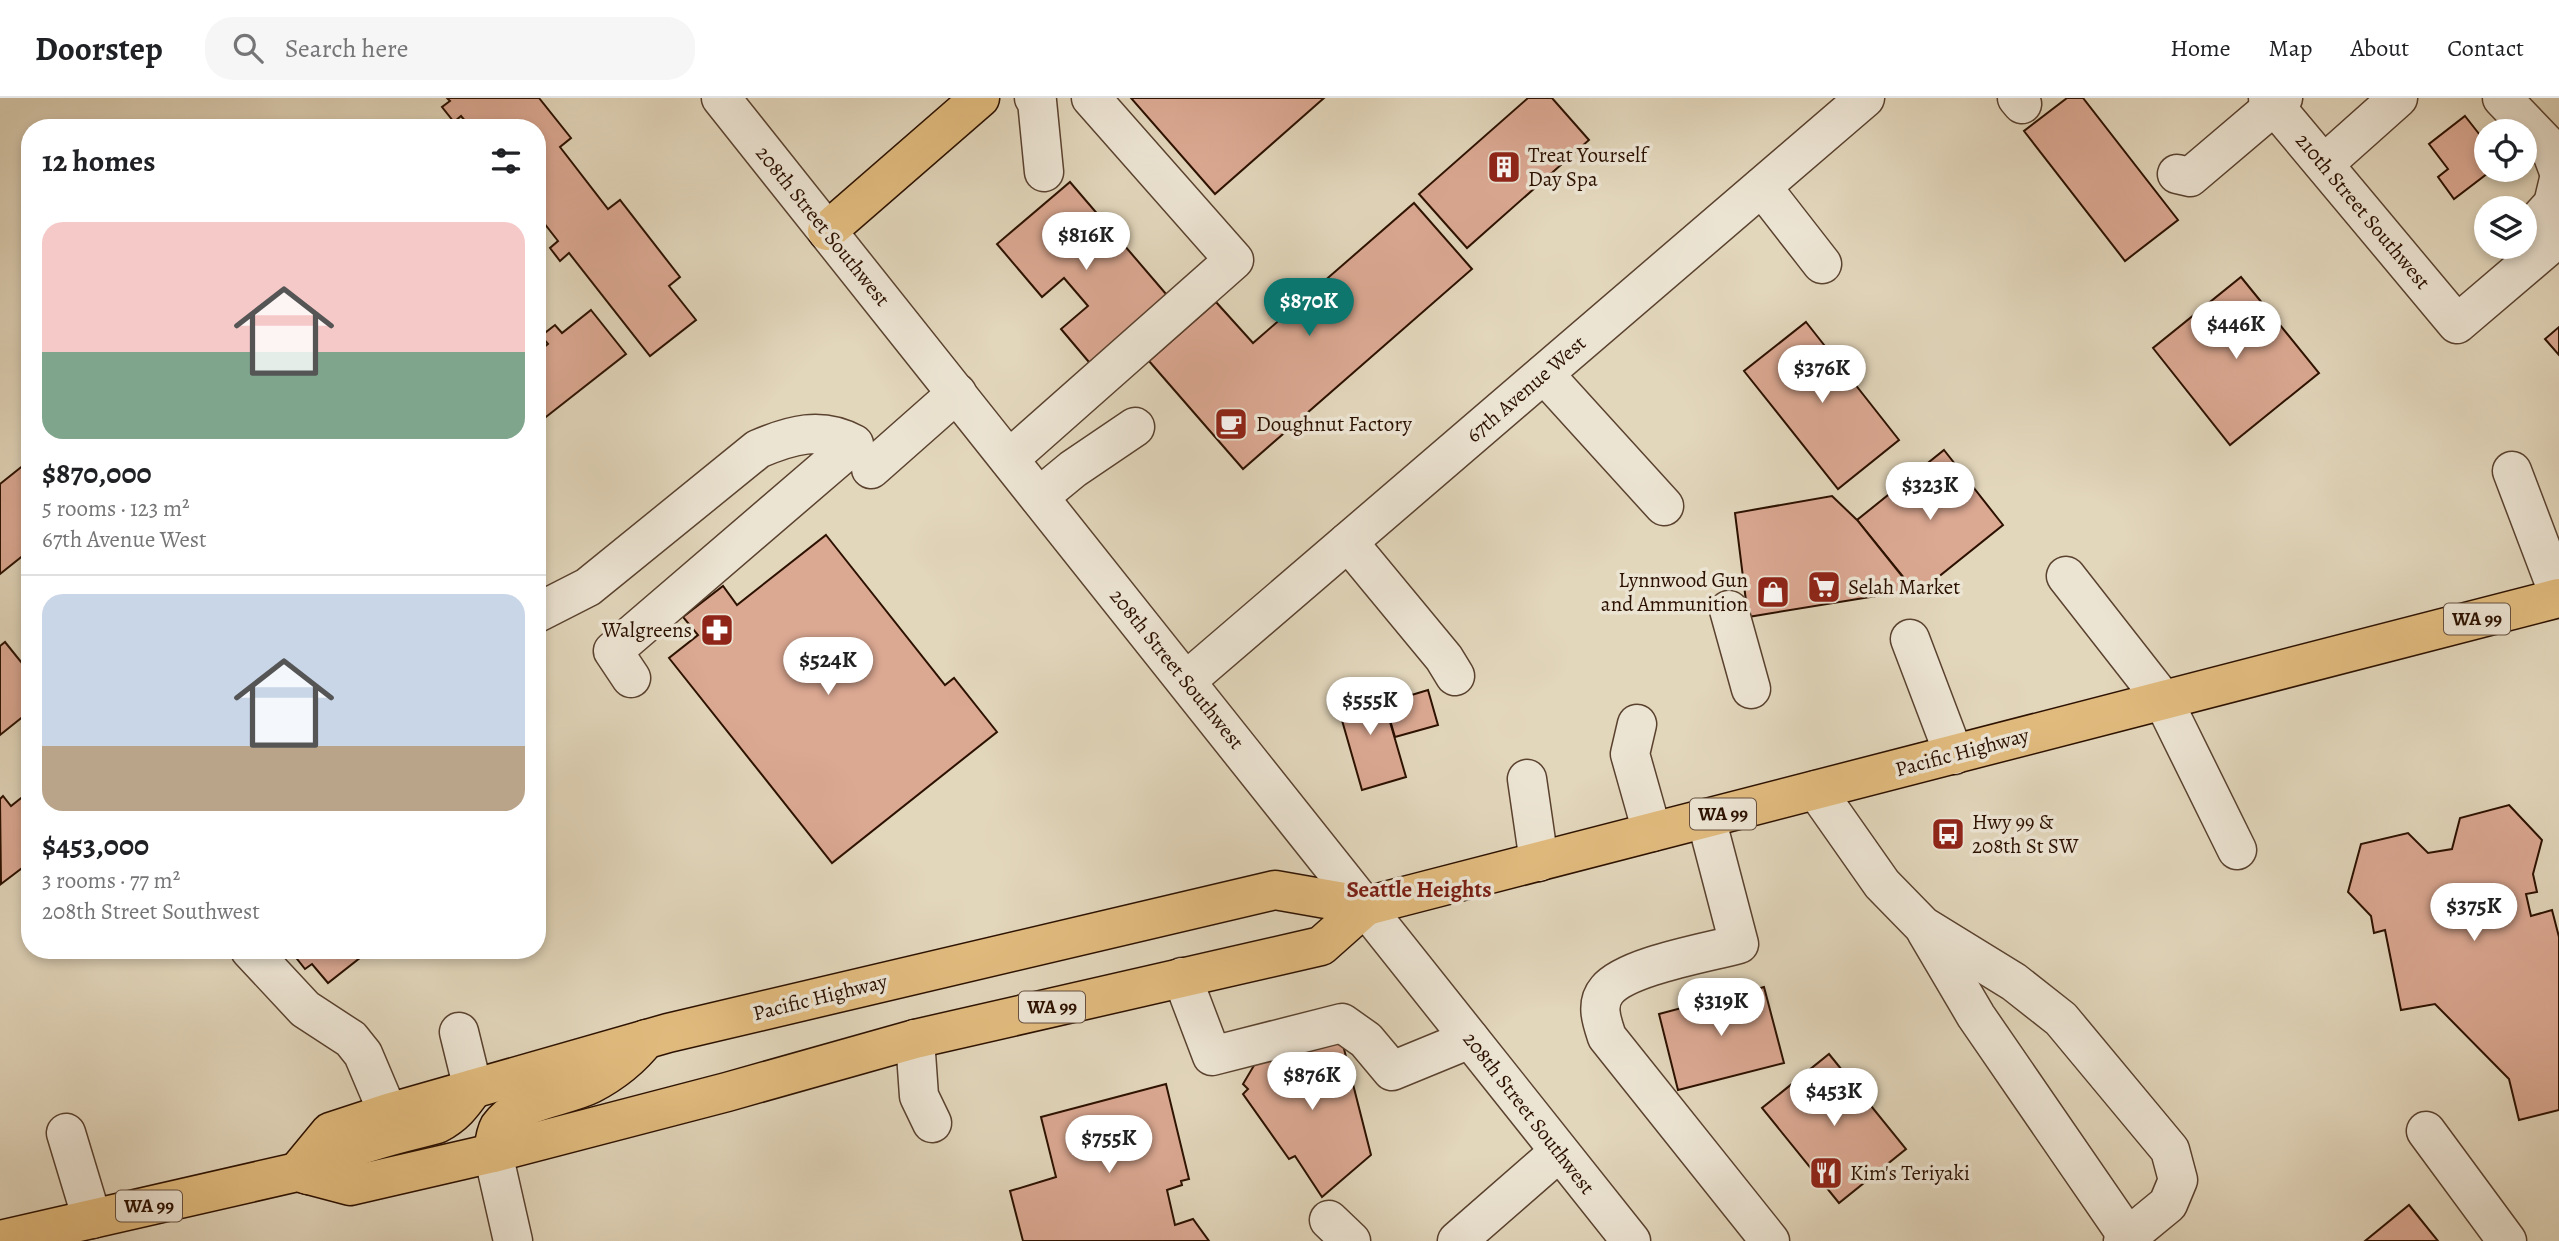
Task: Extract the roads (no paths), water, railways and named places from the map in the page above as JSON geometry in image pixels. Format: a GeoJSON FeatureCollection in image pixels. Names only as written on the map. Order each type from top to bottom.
{"type":"FeatureCollection","features":[{"type":"Feature","properties":{"kind":"main road"},"geometry":{"type":"LineString","coordinates":[[827,231],[980,98]]}},
{"type":"Feature","properties":{"kind":"main road","name":"Pacific Highway"},"geometry":{"type":"LineString","coordinates":[[303,1173],[330,1132],[646,1039],[1275,890],[1366,906],[2559,597]]}},
{"type":"Feature","properties":{"kind":"main road","name":"Pacific Highway"},"geometry":{"type":"LineString","coordinates":[[0,1240],[303,1173],[350,1186],[493,1153],[915,1038],[1321,946],[1366,906]]}},
{"type":"Feature","properties":{"kind":"main road"},"geometry":{"type":"LineString","coordinates":[[493,1153],[497,1129],[511,1116],[527,1107],[589,1085],[609,1073],[646,1039]]}},
{"type":"Feature","properties":{"kind":"main road"},"geometry":{"type":"LineString","coordinates":[[303,1173],[341,1152],[437,1124],[460,1109],[473,1089]]}},
{"type":"Feature","properties":{"kind":"street","name":"208th Street Southwest"},"geometry":{"type":"LineString","coordinates":[[721,98],[1631,1241]]}},
{"type":"Feature","properties":{"kind":"street"},"geometry":{"type":"LineString","coordinates":[[1034,98],[1037,101],[1044,172]]}},
{"type":"Feature","properties":{"kind":"street"},"geometry":{"type":"LineString","coordinates":[[1009,459],[1234,260],[1091,98]]}},
{"type":"Feature","properties":{"kind":"street","name":"67th Avenue West"},"geometry":{"type":"LineString","coordinates":[[1186,681],[1865,98]]}},
{"type":"Feature","properties":{"kind":"street"},"geometry":{"type":"LineString","coordinates":[[2324,164],[2398,98]]}},
{"type":"Feature","properties":{"kind":"street"},"geometry":{"type":"LineString","coordinates":[[2502,98],[2550,148],[2559,172]]}},
{"type":"Feature","properties":{"kind":"street"},"geometry":{"type":"LineString","coordinates":[[2177,174],[2190,177],[2275,101]]}},
{"type":"Feature","properties":{"kind":"street","name":"210th Street Southwest"},"geometry":{"type":"LineString","coordinates":[[2275,101],[2449,316]]}},
{"type":"Feature","properties":{"kind":"street"},"geometry":{"type":"LineString","coordinates":[[2537,222],[2553,204],[2559,179]]}},
{"type":"Feature","properties":{"kind":"street"},"geometry":{"type":"LineString","coordinates":[[1762,187],[1822,264]]}},
{"type":"Feature","properties":{"kind":"street"},"geometry":{"type":"LineString","coordinates":[[2449,316],[2559,237]]}},
{"type":"Feature","properties":{"kind":"street"},"geometry":{"type":"LineString","coordinates":[[2449,316],[2502,259]]}},
{"type":"Feature","properties":{"kind":"street"},"geometry":{"type":"LineString","coordinates":[[1544,374],[1664,506]]}},
{"type":"Feature","properties":{"kind":"street"},"geometry":{"type":"LineString","coordinates":[[871,469],[957,393]]}},
{"type":"Feature","properties":{"kind":"street"},"geometry":{"type":"LineString","coordinates":[[1039,497],[1073,469],[1135,427]]}},
{"type":"Feature","properties":{"kind":"street"},"geometry":{"type":"LineString","coordinates":[[546,608],[588,587],[758,449],[786,437],[816,434],[839,436],[854,444],[613,651],[631,678]]}},
{"type":"Feature","properties":{"kind":"street"},"geometry":{"type":"LineString","coordinates":[[2512,471],[2559,597]]}},
{"type":"Feature","properties":{"kind":"street"},"geometry":{"type":"LineString","coordinates":[[1348,542],[1444,658],[1455,676]]}},
{"type":"Feature","properties":{"kind":"street"},"geometry":{"type":"LineString","coordinates":[[2066,576],[2163,700],[2237,850]]}},
{"type":"Feature","properties":{"kind":"street"},"geometry":{"type":"LineString","coordinates":[[1728,610],[1751,689]]}},
{"type":"Feature","properties":{"kind":"street"},"geometry":{"type":"LineString","coordinates":[[1910,639],[1954,755]]}},
{"type":"Feature","properties":{"kind":"street"},"geometry":{"type":"LineString","coordinates":[[1637,724],[1630,754],[1652,832]]}},
{"type":"Feature","properties":{"kind":"street"},"geometry":{"type":"LineString","coordinates":[[1527,779],[1539,862]]}},
{"type":"Feature","properties":{"kind":"street"},"geometry":{"type":"LineString","coordinates":[[1816,790],[1882,884],[1923,926],[1976,1016],[2126,1239],[2168,1204],[2178,1181],[2170,1150],[2061,1019],[2014,982],[1923,926]]}},
{"type":"Feature","properties":{"kind":"street"},"geometry":{"type":"LineString","coordinates":[[1706,818],[1739,944],[1626,974],[1605,992],[1599,1014],[1607,1037],[1770,1241]]}},
{"type":"Feature","properties":{"kind":"street"},"geometry":{"type":"LineString","coordinates":[[258,959],[305,1009],[351,1039],[363,1054],[388,1113]]}},
{"type":"Feature","properties":{"kind":"street"},"geometry":{"type":"LineString","coordinates":[[1182,978],[1212,1056],[1342,1023],[1366,1040],[1392,1071],[1470,1039]]}},
{"type":"Feature","properties":{"kind":"street"},"geometry":{"type":"LineString","coordinates":[[459,1032],[473,1089]]}},
{"type":"Feature","properties":{"kind":"street"},"geometry":{"type":"LineString","coordinates":[[915,1038],[919,1096],[932,1123]]}},
{"type":"Feature","properties":{"kind":"street"},"geometry":{"type":"LineString","coordinates":[[2426,1131],[2507,1241]]}},
{"type":"Feature","properties":{"kind":"street"},"geometry":{"type":"LineString","coordinates":[[66,1133],[92,1219]]}},
{"type":"Feature","properties":{"kind":"street"},"geometry":{"type":"LineString","coordinates":[[1457,1241],[1559,1152]]}},
{"type":"Feature","properties":{"kind":"street"},"geometry":{"type":"LineString","coordinates":[[493,1153],[513,1241]]}},
{"type":"Feature","properties":{"kind":"place","name":"Treat Yourself Day Spa"},"geometry":{"type":"Point","coordinates":[1504,167]}},
{"type":"Feature","properties":{"kind":"place","name":"Doughnut Factory"},"geometry":{"type":"Point","coordinates":[1231,424]}},
{"type":"Feature","properties":{"kind":"place","name":"Selah Market"},"geometry":{"type":"Point","coordinates":[1824,587]}},
{"type":"Feature","properties":{"kind":"place","name":"Lynnwood Gun and Ammunition"},"geometry":{"type":"Point","coordinates":[1773,592]}},
{"type":"Feature","properties":{"kind":"place","name":"Walgreens"},"geometry":{"type":"Point","coordinates":[717,630]}},
{"type":"Feature","properties":{"kind":"place","name":"Hwy 99 & 208th St SW"},"geometry":{"type":"Point","coordinates":[1948,834]}},
{"type":"Feature","properties":{"kind":"place","name":"Kim's Teriyaki"},"geometry":{"type":"Point","coordinates":[1826,1173]}},
{"type":"Feature","properties":{"kind":"district","name":"Seattle Heights"},"geometry":{"type":"Point","coordinates":[1419,889]}}]}
